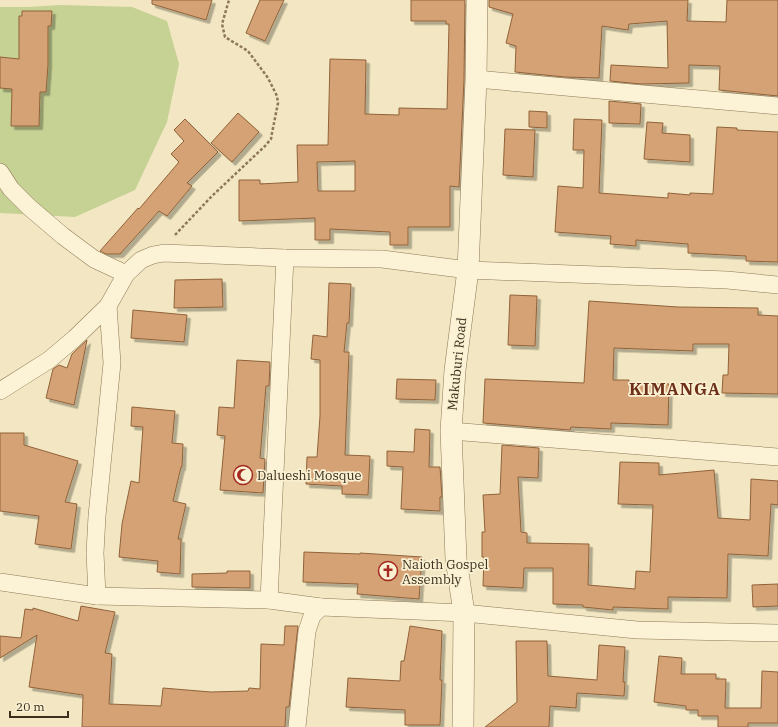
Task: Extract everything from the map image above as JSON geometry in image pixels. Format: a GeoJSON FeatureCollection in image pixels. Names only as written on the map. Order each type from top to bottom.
{"type":"FeatureCollection","features":[{"type":"Feature","properties":{"kind":"street","name":"Makuburi Road"},"geometry":{"type":"LineString","coordinates":[[464,727],[464,613],[456,559],[451,431],[455,370],[468,270],[476,78],[477,0]]}},
{"type":"Feature","properties":{"kind":"street"},"geometry":{"type":"LineString","coordinates":[[476,78],[778,106]]}},
{"type":"Feature","properties":{"kind":"street"},"geometry":{"type":"LineString","coordinates":[[0,172],[5,189],[94,259],[126,274]]}},
{"type":"Feature","properties":{"kind":"street"},"geometry":{"type":"LineString","coordinates":[[0,391],[49,360],[75,338],[108,306],[126,274],[141,260],[153,255],[164,253],[285,258],[382,259],[468,270],[727,280],[778,285]]}},
{"type":"Feature","properties":{"kind":"street"},"geometry":{"type":"LineString","coordinates":[[269,600],[285,258]]}},
{"type":"Feature","properties":{"kind":"street"},"geometry":{"type":"LineString","coordinates":[[97,596],[95,553],[97,516],[112,363],[108,306]]}},
{"type":"Feature","properties":{"kind":"street"},"geometry":{"type":"LineString","coordinates":[[451,431],[778,457]]}},
{"type":"Feature","properties":{"kind":"street"},"geometry":{"type":"LineString","coordinates":[[0,582],[97,596],[269,600],[321,606],[464,613],[637,630],[778,633]]}},
{"type":"Feature","properties":{"kind":"street"},"geometry":{"type":"LineString","coordinates":[[297,727],[308,631],[312,616],[321,606]]}},
{"type":"Feature","properties":{"kind":"path"},"geometry":{"type":"LineString","coordinates":[[164,253],[170,241],[178,231],[271,139],[278,103],[277,96],[268,78],[248,51],[225,37],[222,24],[229,0]]}},
{"type":"Feature","properties":{"kind":"green space"},"geometry":{"type":"Polygon","coordinates":[[[61,5],[132,7],[167,21],[179,64],[167,122],[135,190],[75,217],[0,213],[0,7],[61,5]]]}},
{"type":"Feature","properties":{"kind":"building"},"geometry":{"type":"Polygon","coordinates":[[[152,0],[212,0],[206,20],[152,4],[152,0]]]}},
{"type":"Feature","properties":{"kind":"building"},"geometry":{"type":"Polygon","coordinates":[[[260,0],[284,0],[265,41],[246,33],[260,0]]]}},
{"type":"Feature","properties":{"kind":"building"},"geometry":{"type":"Polygon","coordinates":[[[411,0],[465,0],[464,80],[459,187],[450,186],[450,227],[408,227],[408,245],[390,245],[390,232],[330,229],[330,240],[315,240],[315,218],[239,221],[239,180],[260,180],[260,184],[298,182],[297,145],[328,145],[330,59],[366,60],[365,114],[399,115],[399,108],[447,109],[449,24],[446,24],[446,21],[411,21],[411,0]],[[355,161],[317,162],[318,191],[355,191],[355,161]]]}},
{"type":"Feature","properties":{"kind":"building"},"geometry":{"type":"Polygon","coordinates":[[[489,0],[688,0],[687,21],[726,22],[727,0],[778,0],[778,96],[719,90],[720,66],[689,65],[689,83],[641,84],[610,81],[611,65],[668,68],[667,21],[629,24],[628,30],[602,26],[599,78],[565,77],[515,72],[516,46],[506,43],[513,14],[489,7],[489,0]]]}},
{"type":"Feature","properties":{"kind":"building"},"geometry":{"type":"Polygon","coordinates":[[[22,11],[52,11],[51,26],[48,26],[46,92],[40,92],[39,126],[11,126],[12,89],[0,88],[0,57],[19,59],[19,16],[22,16],[22,11]]]}},
{"type":"Feature","properties":{"kind":"building"},"geometry":{"type":"Polygon","coordinates":[[[609,101],[641,104],[640,124],[609,123],[609,101]]]}},
{"type":"Feature","properties":{"kind":"building"},"geometry":{"type":"Polygon","coordinates":[[[529,111],[547,112],[547,128],[529,127],[529,111]]]}},
{"type":"Feature","properties":{"kind":"building"},"geometry":{"type":"Polygon","coordinates":[[[238,113],[259,132],[232,162],[211,143],[238,113]]]}},
{"type":"Feature","properties":{"kind":"building"},"geometry":{"type":"Polygon","coordinates":[[[185,119],[218,152],[187,183],[192,186],[167,216],[159,211],[120,254],[106,254],[100,251],[138,208],[139,209],[179,162],[171,154],[184,141],[174,130],[185,119]]]}},
{"type":"Feature","properties":{"kind":"building"},"geometry":{"type":"Polygon","coordinates":[[[574,119],[602,120],[599,193],[668,198],[668,193],[690,195],[690,193],[713,194],[717,127],[737,128],[737,130],[778,132],[778,262],[746,261],[746,256],[688,253],[688,244],[636,240],[636,246],[610,244],[611,236],[555,232],[558,186],[583,188],[584,150],[573,150],[574,119]]]}},
{"type":"Feature","properties":{"kind":"building"},"geometry":{"type":"Polygon","coordinates":[[[647,122],[663,123],[662,133],[690,135],[690,162],[644,159],[647,122]]]}},
{"type":"Feature","properties":{"kind":"building"},"geometry":{"type":"Polygon","coordinates":[[[505,129],[535,130],[533,177],[503,175],[505,129]]]}},
{"type":"Feature","properties":{"kind":"building"},"geometry":{"type":"Polygon","coordinates":[[[222,279],[223,307],[174,308],[175,280],[222,279]]]}},
{"type":"Feature","properties":{"kind":"building"},"geometry":{"type":"Polygon","coordinates":[[[329,283],[351,284],[349,323],[347,323],[344,352],[349,352],[345,455],[370,456],[368,495],[342,494],[342,486],[306,484],[307,457],[317,457],[320,416],[320,360],[311,359],[313,335],[327,337],[329,283]]]}},
{"type":"Feature","properties":{"kind":"building"},"geometry":{"type":"Polygon","coordinates":[[[510,295],[537,296],[535,346],[508,345],[510,295]]]}},
{"type":"Feature","properties":{"kind":"building"},"geometry":{"type":"Polygon","coordinates":[[[589,301],[678,307],[758,308],[758,315],[778,316],[778,394],[722,393],[723,375],[728,375],[729,344],[693,344],[693,351],[614,348],[613,380],[669,384],[668,425],[611,423],[611,429],[571,427],[570,430],[483,423],[485,379],[584,383],[589,301]]]}},
{"type":"Feature","properties":{"kind":"building"},"geometry":{"type":"Polygon","coordinates":[[[133,310],[187,315],[184,342],[131,338],[133,310]]]}},
{"type":"Feature","properties":{"kind":"building"},"geometry":{"type":"Polygon","coordinates":[[[87,340],[74,405],[46,398],[53,369],[59,365],[67,368],[72,354],[87,340]]]}},
{"type":"Feature","properties":{"kind":"building"},"geometry":{"type":"Polygon","coordinates":[[[237,360],[270,362],[269,386],[266,386],[260,458],[265,459],[263,493],[220,490],[225,436],[217,435],[219,407],[234,408],[237,360]]]}},
{"type":"Feature","properties":{"kind":"building"},"geometry":{"type":"Polygon","coordinates":[[[397,379],[436,380],[435,400],[396,399],[397,379]]]}},
{"type":"Feature","properties":{"kind":"building"},"geometry":{"type":"Polygon","coordinates":[[[132,407],[175,411],[172,443],[183,444],[182,467],[173,501],[186,504],[178,539],[181,539],[180,574],[157,572],[158,561],[119,557],[122,524],[131,481],[139,483],[143,427],[131,426],[132,407]]]}},
{"type":"Feature","properties":{"kind":"building"},"geometry":{"type":"Polygon","coordinates":[[[415,429],[430,430],[429,467],[440,467],[442,497],[440,497],[440,511],[401,509],[403,467],[387,466],[387,451],[414,452],[415,429]]]}},
{"type":"Feature","properties":{"kind":"building"},"geometry":{"type":"Polygon","coordinates":[[[0,433],[24,433],[24,445],[78,461],[65,502],[77,504],[71,549],[35,544],[39,516],[0,511],[0,433]]]}},
{"type":"Feature","properties":{"kind":"building"},"geometry":{"type":"Polygon","coordinates":[[[502,445],[539,448],[538,478],[518,477],[521,532],[527,533],[527,543],[589,544],[588,585],[635,589],[636,571],[650,572],[653,505],[618,504],[620,462],[659,463],[659,475],[714,470],[718,518],[750,520],[751,479],[778,481],[778,505],[771,504],[768,556],[728,554],[727,598],[668,597],[668,609],[613,607],[613,610],[583,607],[583,605],[553,604],[553,568],[524,568],[523,588],[483,586],[484,557],[482,557],[482,532],[485,532],[483,495],[500,494],[502,445]]]}},
{"type":"Feature","properties":{"kind":"building"},"geometry":{"type":"Polygon","coordinates":[[[304,552],[360,553],[422,557],[419,599],[357,594],[358,584],[303,582],[304,552]]]}},
{"type":"Feature","properties":{"kind":"building"},"geometry":{"type":"Polygon","coordinates":[[[227,571],[250,571],[250,588],[192,587],[192,574],[227,573],[227,571]]]}},
{"type":"Feature","properties":{"kind":"building"},"geometry":{"type":"Polygon","coordinates":[[[778,584],[778,606],[753,607],[752,585],[778,584]]]}},
{"type":"Feature","properties":{"kind":"building"},"geometry":{"type":"Polygon","coordinates":[[[81,606],[115,612],[105,653],[112,654],[109,704],[161,706],[163,688],[211,692],[248,691],[249,688],[260,689],[261,644],[284,645],[285,626],[298,626],[289,707],[286,707],[285,727],[82,727],[83,695],[29,687],[37,635],[0,658],[0,636],[21,638],[25,609],[33,610],[33,608],[78,621],[81,606]]]}},
{"type":"Feature","properties":{"kind":"building"},"geometry":{"type":"Polygon","coordinates":[[[410,626],[442,631],[440,725],[405,725],[405,710],[346,707],[348,678],[400,681],[401,661],[404,661],[410,626]]]}},
{"type":"Feature","properties":{"kind":"building"},"geometry":{"type":"Polygon","coordinates":[[[516,641],[547,641],[548,676],[597,680],[599,645],[625,647],[623,682],[625,682],[624,696],[577,693],[576,708],[550,706],[549,727],[485,727],[517,702],[516,641]]]}},
{"type":"Feature","properties":{"kind":"building"},"geometry":{"type":"Polygon","coordinates":[[[659,656],[682,658],[681,674],[716,674],[716,679],[726,679],[725,708],[761,708],[762,671],[778,672],[778,723],[748,723],[748,727],[718,727],[718,716],[698,716],[698,710],[686,710],[686,706],[654,702],[659,656]]]}},
{"type":"Feature","properties":{"kind":"place","name":"Dalueshi Mosque"},"geometry":{"type":"Point","coordinates":[243,475]}},
{"type":"Feature","properties":{"kind":"place","name":"Naioth Gospel Assembly"},"geometry":{"type":"Point","coordinates":[388,571]}},
{"type":"Feature","properties":{"kind":"district","name":"KIMANGA"},"geometry":{"type":"Point","coordinates":[675,389]}}]}
